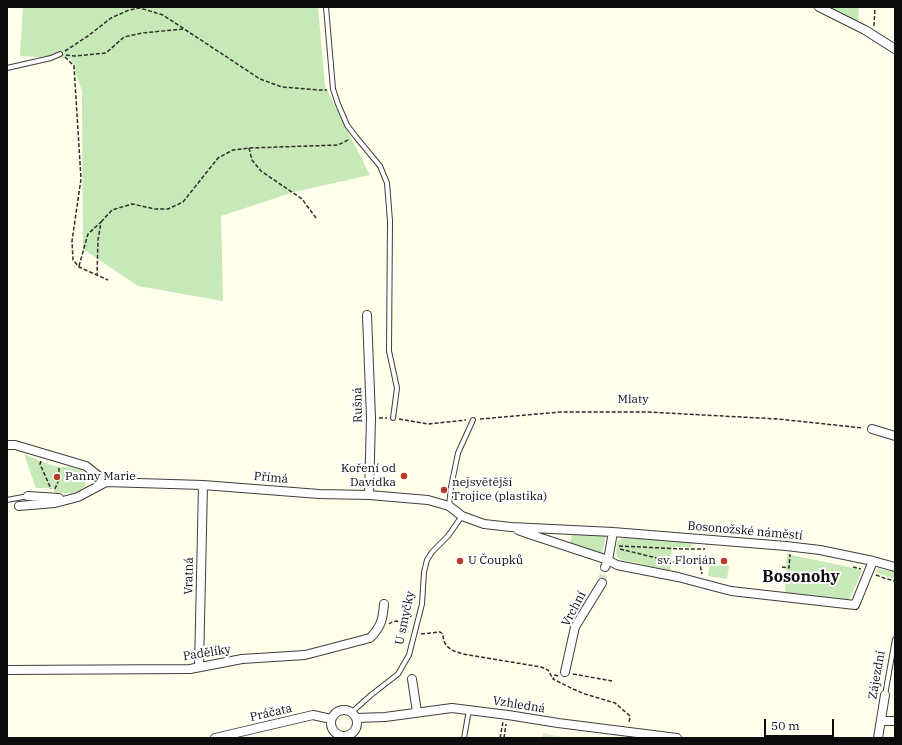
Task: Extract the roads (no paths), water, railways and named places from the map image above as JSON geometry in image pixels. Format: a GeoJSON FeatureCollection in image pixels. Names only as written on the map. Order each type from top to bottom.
{"type":"FeatureCollection","features":[{"type":"Feature","properties":{"kind":"street"},"geometry":{"type":"LineString","coordinates":[[819,7],[865,30],[895,49]]}},
{"type":"Feature","properties":{"kind":"street","name":"Rušná"},"geometry":{"type":"LineString","coordinates":[[368,315],[371,418],[369,495]]}},
{"type":"Feature","properties":{"kind":"street"},"geometry":{"type":"LineString","coordinates":[[872,429],[895,436]]}},
{"type":"Feature","properties":{"kind":"street"},"geometry":{"type":"LineString","coordinates":[[7,445],[15,444],[86,466],[106,482]]}},
{"type":"Feature","properties":{"kind":"street","name":"Přímá"},"geometry":{"type":"LineString","coordinates":[[19,506],[54,503],[78,497],[106,482],[203,485],[319,494],[369,495],[428,500],[449,506],[462,516]]}},
{"type":"Feature","properties":{"kind":"street","name":"Vratná"},"geometry":{"type":"LineString","coordinates":[[199,668],[203,485]]}},
{"type":"Feature","properties":{"kind":"street","name":"Přímá"},"geometry":{"type":"LineString","coordinates":[[28,496],[54,498],[78,497]]}},
{"type":"Feature","properties":{"kind":"street","name":"Bosonožské náměstí"},"geometry":{"type":"LineString","coordinates":[[462,516],[484,524],[511,527],[613,532],[820,550],[895,567]]}},
{"type":"Feature","properties":{"kind":"street","name":"Bosonožské náměstí"},"geometry":{"type":"LineString","coordinates":[[511,527],[606,563],[678,577],[731,591],[855,605],[873,561]]}},
{"type":"Feature","properties":{"kind":"street"},"geometry":{"type":"LineString","coordinates":[[606,563],[613,532]]}},
{"type":"Feature","properties":{"kind":"street","name":"Vrchní"},"geometry":{"type":"LineString","coordinates":[[565,672],[575,627],[602,582]]}},
{"type":"Feature","properties":{"kind":"street","name":"Padělíky"},"geometry":{"type":"LineString","coordinates":[[7,670],[190,669],[242,659],[305,655],[370,638],[381,624],[384,604]]}},
{"type":"Feature","properties":{"kind":"street"},"geometry":{"type":"LineString","coordinates":[[412,679],[417,712]]}},
{"type":"Feature","properties":{"kind":"street","name":"Zájezdní"},"geometry":{"type":"LineString","coordinates":[[878,738],[885,695]]}},
{"type":"Feature","properties":{"kind":"street","name":"Vzhledná"},"geometry":{"type":"LineString","coordinates":[[354,715],[385,717],[452,708],[677,738]]}},
{"type":"Feature","properties":{"kind":"street"},"geometry":{"type":"LineString","coordinates":[[340,710],[346,710],[354,715],[358,722],[357,728],[351,737],[342,736],[335,733],[331,726],[331,719],[334,714],[340,710]]}},
{"type":"Feature","properties":{"kind":"street","name":"Práčata"},"geometry":{"type":"LineString","coordinates":[[216,738],[313,715],[331,719]]}},
{"type":"Feature","properties":{"kind":"street"},"geometry":{"type":"LineString","coordinates":[[881,721],[895,721]]}},
{"type":"Feature","properties":{"kind":"lane"},"geometry":{"type":"LineString","coordinates":[[326,7],[333,89],[338,104],[347,125],[380,166],[387,183],[390,221],[389,351],[397,388],[393,418]]}},
{"type":"Feature","properties":{"kind":"lane"},"geometry":{"type":"LineString","coordinates":[[7,68],[51,58],[60,54]]}},
{"type":"Feature","properties":{"kind":"lane"},"geometry":{"type":"LineString","coordinates":[[449,506],[451,487],[458,453],[473,420]]}},
{"type":"Feature","properties":{"kind":"lane"},"geometry":{"type":"LineString","coordinates":[[7,500],[28,496]]}},
{"type":"Feature","properties":{"kind":"lane","name":"U smyčky"},"geometry":{"type":"LineString","coordinates":[[354,715],[371,695],[398,674],[409,655],[422,604],[424,572],[427,560],[432,552],[448,536],[462,516]]}},
{"type":"Feature","properties":{"kind":"lane","name":"Zájezdní"},"geometry":{"type":"LineString","coordinates":[[885,695],[895,639]]}},
{"type":"Feature","properties":{"kind":"lane"},"geometry":{"type":"LineString","coordinates":[[464,738],[469,710]]}},
{"type":"Feature","properties":{"kind":"tunnel"},"geometry":{"type":"LineString","coordinates":[[602,583],[605,567]]}},
{"type":"Feature","properties":{"kind":"place","name":"Koření od Davídka"},"geometry":{"type":"Point","coordinates":[404,476]}},
{"type":"Feature","properties":{"kind":"place","name":"Panny Marie"},"geometry":{"type":"Point","coordinates":[57,477]}},
{"type":"Feature","properties":{"kind":"place","name":"nejsvětější Trojice (plastika)"},"geometry":{"type":"Point","coordinates":[444,490]}},
{"type":"Feature","properties":{"kind":"place","name":"U Čoupků"},"geometry":{"type":"Point","coordinates":[460,561]}},
{"type":"Feature","properties":{"kind":"place","name":"sv. Florián"},"geometry":{"type":"Point","coordinates":[724,561]}},
{"type":"Feature","properties":{"kind":"district","name":"Bosonohy"},"geometry":{"type":"Point","coordinates":[801,577]}}]}
